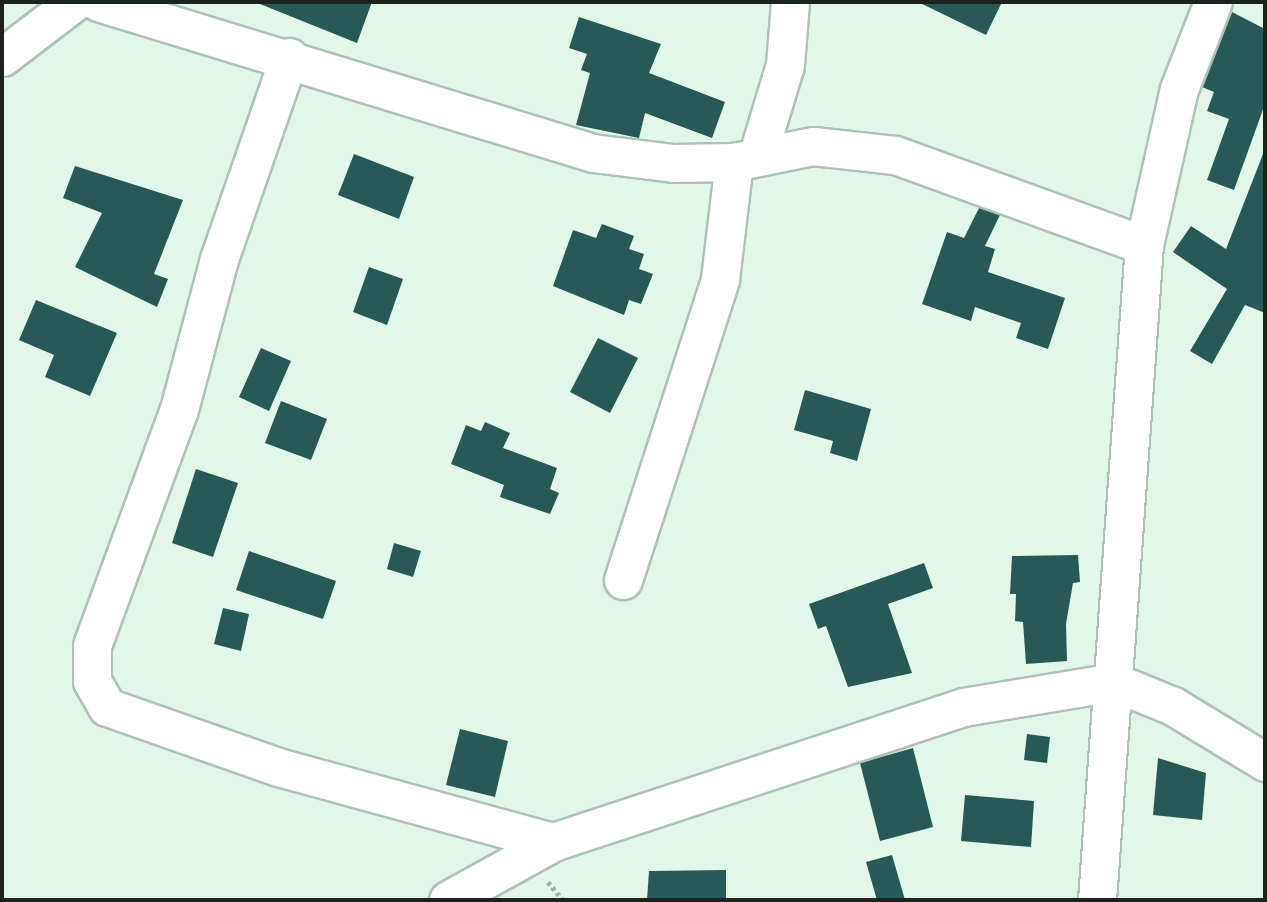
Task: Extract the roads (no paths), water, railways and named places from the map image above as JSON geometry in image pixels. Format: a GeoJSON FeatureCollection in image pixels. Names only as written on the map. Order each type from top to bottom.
{"type":"FeatureCollection","features":[{"type":"Feature","properties":{"kind":"street"},"geometry":{"type":"LineString","coordinates":[[2,57],[74,2]]}},
{"type":"Feature","properties":{"kind":"street"},"geometry":{"type":"LineString","coordinates":[[98,2],[289,57],[593,153],[673,163],[745,160],[813,146],[895,155],[1144,245]]}},
{"type":"Feature","properties":{"kind":"street"},"geometry":{"type":"LineString","coordinates":[[623,580],[720,279],[745,160],[785,65],[790,2]]}},
{"type":"Feature","properties":{"kind":"street"},"geometry":{"type":"LineString","coordinates":[[1097,900],[1144,245],[1179,89],[1213,2]]}},
{"type":"Feature","properties":{"kind":"street"},"geometry":{"type":"LineString","coordinates":[[289,57],[219,259],[179,409],[92,646],[92,681],[107,708],[278,767],[553,842]]}},
{"type":"Feature","properties":{"kind":"street"},"geometry":{"type":"LineString","coordinates":[[448,900],[553,842],[827,747],[963,707],[1114,682],[1173,706],[1265,762]]}}]}
